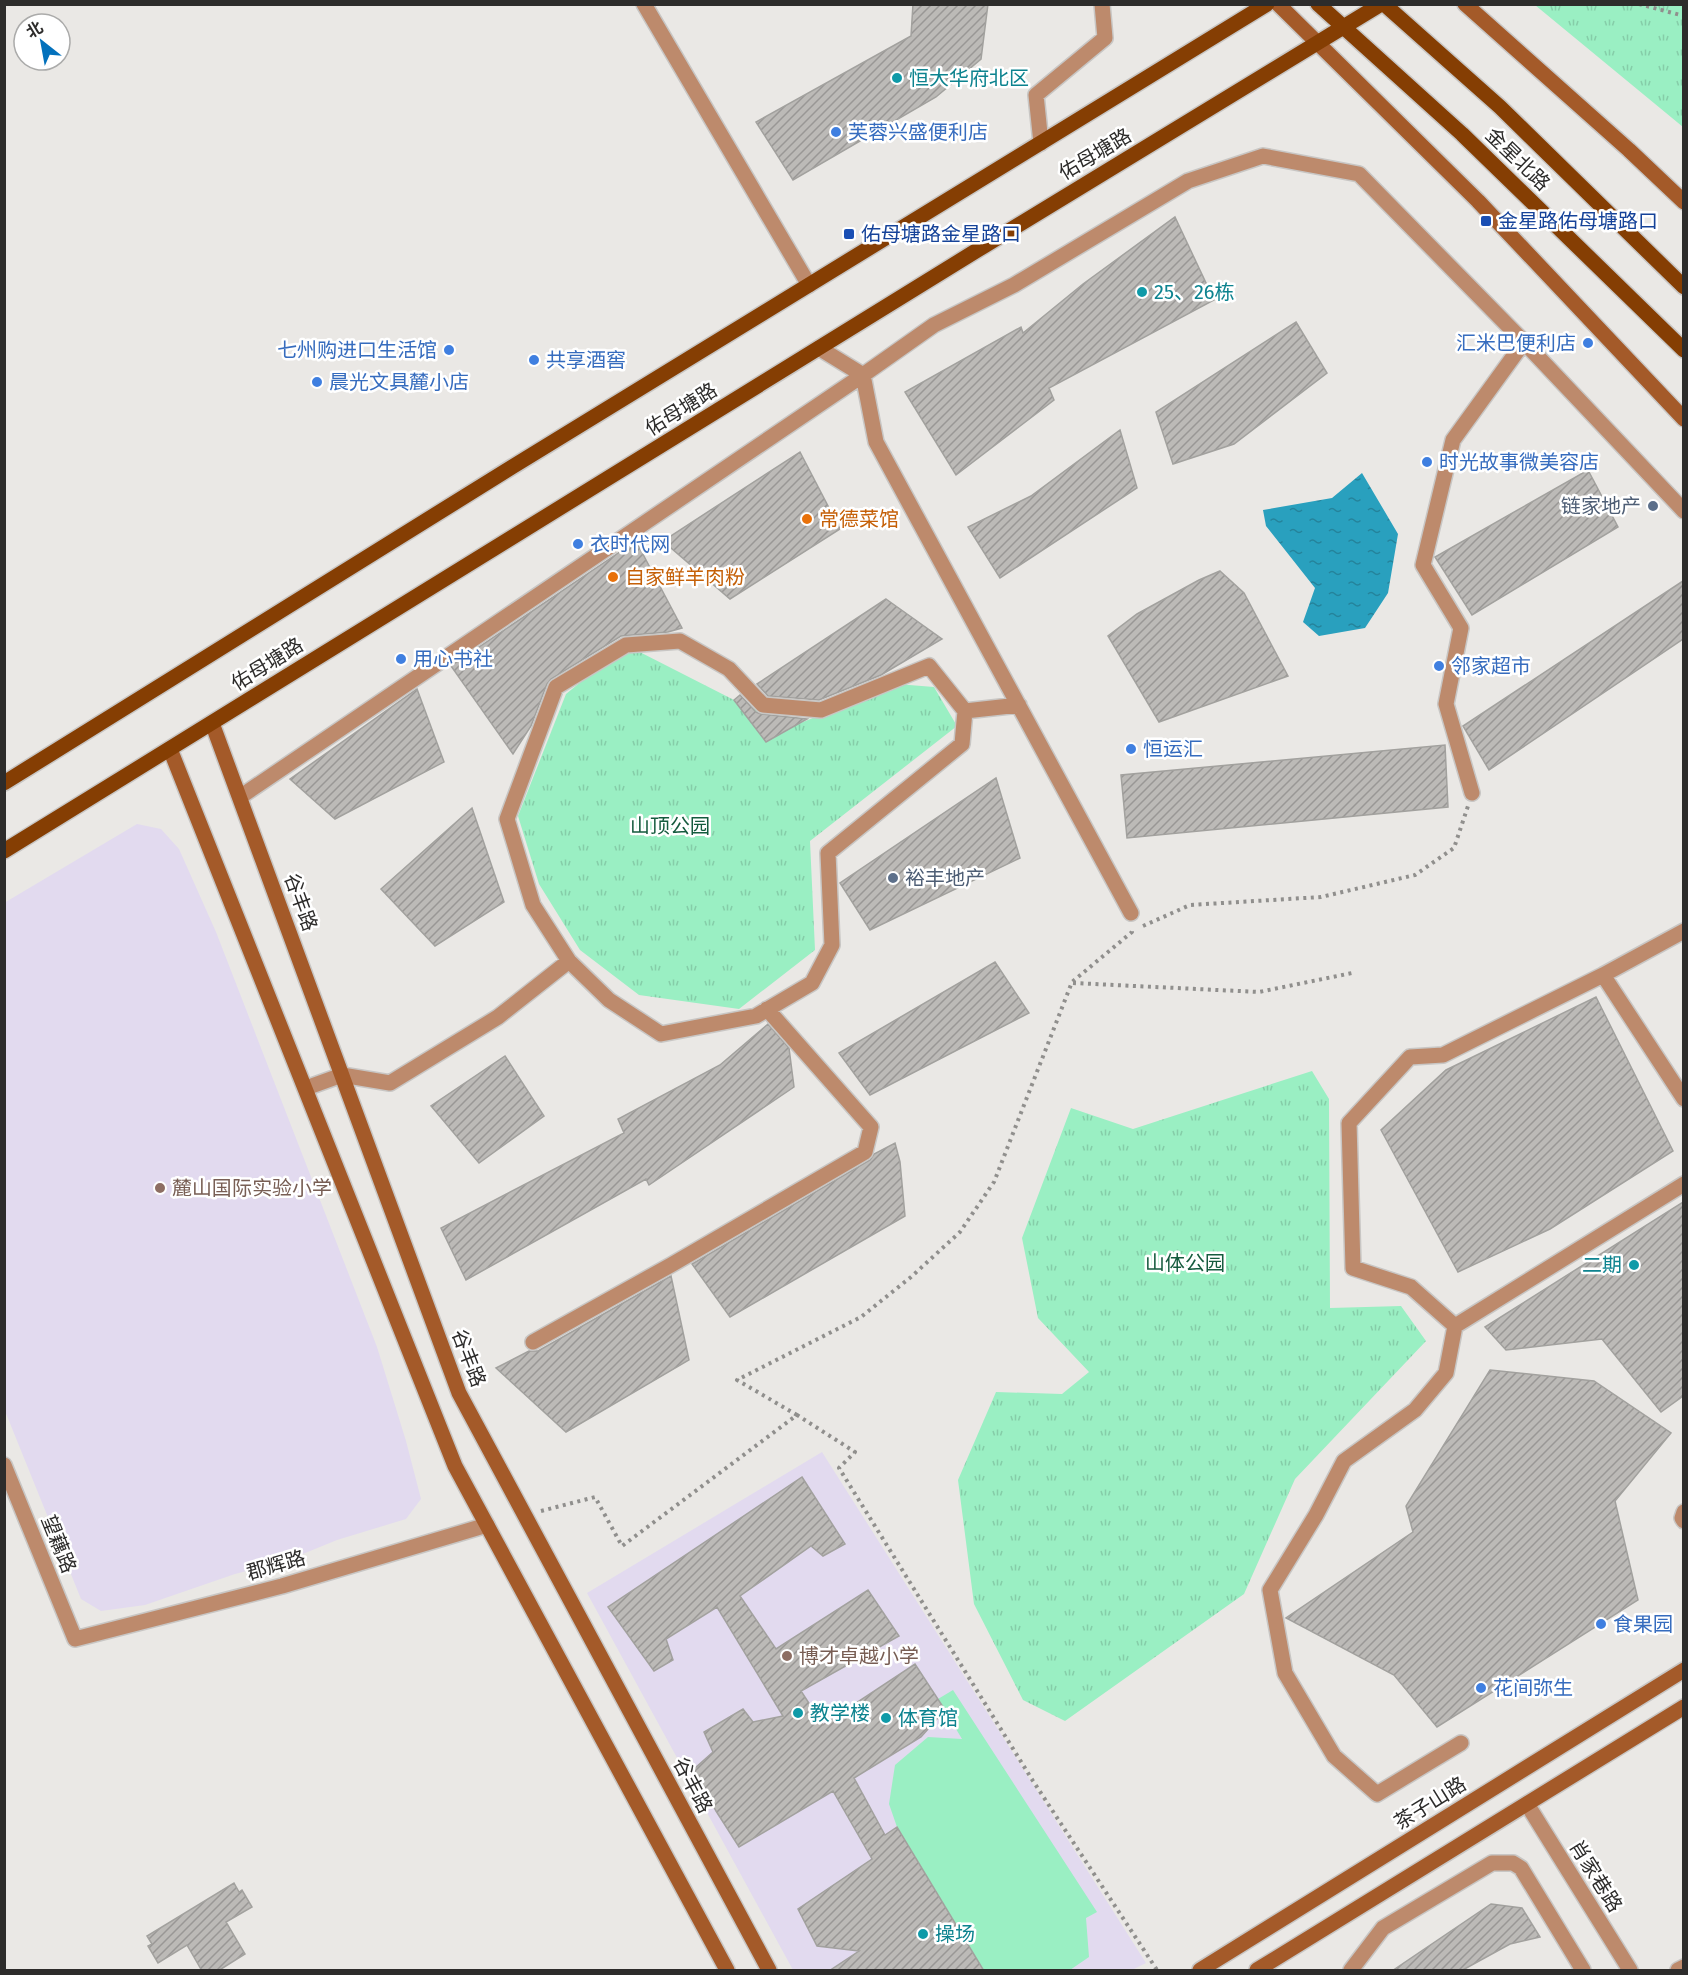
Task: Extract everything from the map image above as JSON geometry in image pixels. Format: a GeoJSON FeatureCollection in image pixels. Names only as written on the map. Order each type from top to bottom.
{"type":"FeatureCollection","features":[{"type":"Feature","properties":{"kind":"main road","name":"佑母塘路"},"geometry":{"type":"LineString","coordinates":[[4,783],[502,473],[1267,4]]}},
{"type":"Feature","properties":{"kind":"main road","name":"金星北路"},"geometry":{"type":"LineString","coordinates":[[1318,4],[1462,134],[1683,350]]}},
{"type":"Feature","properties":{"kind":"main road","name":"佑母塘路"},"geometry":{"type":"LineString","coordinates":[[4,851],[1382,4]]}},
{"type":"Feature","properties":{"kind":"main road","name":"金星北路"},"geometry":{"type":"LineString","coordinates":[[1382,4],[1500,107],[1683,286]]}},
{"type":"Feature","properties":{"kind":"street"},"geometry":{"type":"LineString","coordinates":[[645,4],[809,285]]}},
{"type":"Feature","properties":{"kind":"street"},"geometry":{"type":"LineString","coordinates":[[1041,143],[1036,95],[1105,38],[1102,4]]}},
{"type":"Feature","properties":{"kind":"street"},"geometry":{"type":"LineString","coordinates":[[1278,4],[1478,201],[1683,419]]}},
{"type":"Feature","properties":{"kind":"street"},"geometry":{"type":"LineString","coordinates":[[1465,4],[1629,150],[1683,202]]}},
{"type":"Feature","properties":{"kind":"street"},"geometry":{"type":"LineString","coordinates":[[240,797],[934,325],[1014,285],[1188,181],[1263,156],[1359,174],[1524,342],[1683,511]]}},
{"type":"Feature","properties":{"kind":"street"},"geometry":{"type":"LineString","coordinates":[[1473,793],[1446,704],[1461,628],[1423,565],[1453,440],[1524,342]]}},
{"type":"Feature","properties":{"kind":"street"},"geometry":{"type":"LineString","coordinates":[[819,348],[863,375],[876,442],[1131,913]]}},
{"type":"Feature","properties":{"kind":"street"},"geometry":{"type":"LineString","coordinates":[[681,641],[729,669],[763,705],[821,710],[929,666],[964,711],[962,744],[828,853],[832,945],[812,983],[756,1016],[662,1034],[609,1000],[569,960],[533,905],[507,819],[556,687],[626,645],[681,641]]}},
{"type":"Feature","properties":{"kind":"street"},"geometry":{"type":"LineString","coordinates":[[964,711],[1019,705]]}},
{"type":"Feature","properties":{"kind":"street","name":"谷丰路"},"geometry":{"type":"LineString","coordinates":[[212,723],[459,1393],[769,1971]]}},
{"type":"Feature","properties":{"kind":"street"},"geometry":{"type":"LineString","coordinates":[[170,749],[455,1466],[727,1971]]}},
{"type":"Feature","properties":{"kind":"street"},"geometry":{"type":"LineString","coordinates":[[1455,1326],[1411,1287],[1353,1268],[1349,1123],[1410,1057],[1443,1055],[1603,975],[1683,931]]}},
{"type":"Feature","properties":{"kind":"street"},"geometry":{"type":"LineString","coordinates":[[306,1088],[342,1075],[390,1083],[498,1017],[569,960]]}},
{"type":"Feature","properties":{"kind":"street"},"geometry":{"type":"LineString","coordinates":[[1603,975],[1683,1099]]}},
{"type":"Feature","properties":{"kind":"street"},"geometry":{"type":"LineString","coordinates":[[533,1342],[865,1152],[871,1127],[767,1009]]}},
{"type":"Feature","properties":{"kind":"street"},"geometry":{"type":"LineString","coordinates":[[1461,1743],[1377,1794],[1334,1755],[1285,1673],[1270,1590],[1316,1515],[1344,1461],[1415,1410],[1446,1373],[1455,1326],[1683,1184]]}},
{"type":"Feature","properties":{"kind":"street","name":"望藕路"},"geometry":{"type":"LineString","coordinates":[[4,1465],[75,1639]]}},
{"type":"Feature","properties":{"kind":"street"},"geometry":{"type":"LineString","coordinates":[[1683,1512],[1683,1521]]}},
{"type":"Feature","properties":{"kind":"street","name":"郡辉路"},"geometry":{"type":"LineString","coordinates":[[75,1639],[282,1586],[487,1525]]}},
{"type":"Feature","properties":{"kind":"street","name":"茶子山路"},"geometry":{"type":"LineString","coordinates":[[1200,1971],[1683,1670]]}},
{"type":"Feature","properties":{"kind":"street"},"geometry":{"type":"LineString","coordinates":[[1257,1971],[1683,1707]]}},
{"type":"Feature","properties":{"kind":"street","name":"肖家巷路"},"geometry":{"type":"LineString","coordinates":[[1527,1804],[1630,1971]]}},
{"type":"Feature","properties":{"kind":"street"},"geometry":{"type":"LineString","coordinates":[[1351,1971],[1383,1928],[1492,1863],[1513,1863],[1521,1868],[1583,1971]]}},
{"type":"Feature","properties":{"kind":"street"},"geometry":{"type":"LineString","coordinates":[[1678,1971],[1683,1967]]}},
{"type":"Feature","properties":{"kind":"path"},"geometry":{"type":"LineString","coordinates":[[1639,4],[1683,16]]}},
{"type":"Feature","properties":{"kind":"path"},"geometry":{"type":"LineString","coordinates":[[1157,1971],[1033,1781],[839,1468],[855,1452],[736,1380],[861,1317],[911,1277],[960,1232],[994,1182],[1072,982],[1132,932],[1190,905],[1321,897],[1414,875],[1454,848],[1473,793]]}},
{"type":"Feature","properties":{"kind":"path"},"geometry":{"type":"LineString","coordinates":[[1131,913],[1132,932]]}},
{"type":"Feature","properties":{"kind":"path"},"geometry":{"type":"LineString","coordinates":[[1072,982],[1259,992],[1352,973]]}},
{"type":"Feature","properties":{"kind":"path"},"geometry":{"type":"LineString","coordinates":[[524,1515],[595,1497],[622,1546],[797,1415]]}},
{"type":"Feature","properties":{"kind":"shaded area","name":"麓山国际实验小学"},"geometry":{"type":"Polygon","coordinates":[[[137,824],[161,829],[179,849],[216,932],[377,1347],[421,1499],[406,1519],[337,1540],[288,1560],[235,1574],[145,1605],[101,1611],[81,1599],[5,1411],[4,903],[137,824]]]}},
{"type":"Feature","properties":{"kind":"shaded area","name":"博才卓越小学"},"geometry":{"type":"Polygon","coordinates":[[[822,1452],[1146,1963],[1132,1970],[793,1970],[587,1593],[822,1452]]]}},
{"type":"Feature","properties":{"kind":"green space"},"geometry":{"type":"Polygon","coordinates":[[[1535,5],[1683,5],[1683,127],[1535,5]]]}},
{"type":"Feature","properties":{"kind":"green space","name":"山顶公园"},"geometry":{"type":"Polygon","coordinates":[[[626,645],[734,700],[793,726],[897,684],[934,687],[957,726],[810,841],[815,950],[739,1009],[639,995],[580,950],[539,884],[518,816],[566,694],[626,645]]]}},
{"type":"Feature","properties":{"kind":"green space","name":"山体公园"},"geometry":{"type":"Polygon","coordinates":[[[1312,1071],[1329,1099],[1330,1308],[1401,1306],[1426,1341],[1295,1479],[1244,1594],[1065,1721],[1023,1700],[974,1604],[958,1480],[996,1392],[1062,1394],[1089,1372],[1038,1318],[1022,1238],[1071,1108],[1133,1129],[1312,1071]]]}},
{"type":"Feature","properties":{"kind":"green space"},"geometry":{"type":"Polygon","coordinates":[[[953,1690],[1097,1912],[1086,1918],[1089,1957],[1070,1970],[983,1970],[897,1827],[889,1804],[895,1765],[928,1737],[962,1739],[938,1699],[953,1690]]]}},
{"type":"Feature","properties":{"kind":"water"},"geometry":{"type":"Polygon","coordinates":[[[1362,473],[1398,534],[1388,593],[1365,628],[1319,636],[1303,622],[1315,588],[1266,526],[1263,510],[1332,498],[1362,473]]]}},
{"type":"Feature","properties":{"kind":"building","name":"恒大华府北区"},"geometry":{"type":"Polygon","coordinates":[[[913,4],[988,4],[981,59],[936,97],[793,180],[756,122],[911,36],[913,4]]]}},
{"type":"Feature","properties":{"kind":"building"},"geometry":{"type":"Polygon","coordinates":[[[1175,217],[1214,300],[1049,388],[1054,400],[956,475],[905,392],[1021,327],[1023,333],[1083,284],[1175,217]]]}},
{"type":"Feature","properties":{"kind":"building"},"geometry":{"type":"Polygon","coordinates":[[[1296,322],[1327,373],[1234,444],[1173,464],[1156,412],[1296,322]]]}},
{"type":"Feature","properties":{"kind":"building"},"geometry":{"type":"Polygon","coordinates":[[[1120,430],[1137,488],[1000,578],[968,527],[1031,496],[1120,430]]]}},
{"type":"Feature","properties":{"kind":"building"},"geometry":{"type":"Polygon","coordinates":[[[800,452],[840,529],[730,599],[663,541],[800,452]]]}},
{"type":"Feature","properties":{"kind":"building"},"geometry":{"type":"Polygon","coordinates":[[[1588,470],[1618,527],[1472,615],[1435,557],[1588,470]]]}},
{"type":"Feature","properties":{"kind":"building"},"geometry":{"type":"Polygon","coordinates":[[[636,541],[682,628],[668,632],[621,636],[551,679],[531,726],[513,754],[451,666],[636,541]]]}},
{"type":"Feature","properties":{"kind":"building"},"geometry":{"type":"Polygon","coordinates":[[[1220,571],[1244,593],[1288,676],[1159,722],[1108,636],[1137,614],[1220,571]]]}},
{"type":"Feature","properties":{"kind":"building"},"geometry":{"type":"Polygon","coordinates":[[[1683,581],[1683,639],[1489,770],[1463,726],[1683,581]]]}},
{"type":"Feature","properties":{"kind":"building"},"geometry":{"type":"Polygon","coordinates":[[[886,599],[942,639],[881,675],[819,700],[768,696],[757,684],[886,599]]]}},
{"type":"Feature","properties":{"kind":"building"},"geometry":{"type":"Polygon","coordinates":[[[417,689],[444,762],[335,819],[290,779],[417,689]]]}},
{"type":"Feature","properties":{"kind":"building"},"geometry":{"type":"Polygon","coordinates":[[[740,695],[756,712],[761,714],[807,719],[766,742],[734,700],[740,695]]]}},
{"type":"Feature","properties":{"kind":"building"},"geometry":{"type":"Polygon","coordinates":[[[1445,745],[1448,807],[1127,838],[1121,775],[1445,745]]]}},
{"type":"Feature","properties":{"kind":"building"},"geometry":{"type":"Polygon","coordinates":[[[996,778],[1020,858],[870,930],[840,883],[996,778]]]}},
{"type":"Feature","properties":{"kind":"building"},"geometry":{"type":"Polygon","coordinates":[[[472,808],[504,902],[435,946],[381,889],[472,808]]]}},
{"type":"Feature","properties":{"kind":"building"},"geometry":{"type":"Polygon","coordinates":[[[995,962],[1029,1013],[870,1095],[839,1053],[995,962]]]}},
{"type":"Feature","properties":{"kind":"building"},"geometry":{"type":"Polygon","coordinates":[[[1596,997],[1673,1151],[1550,1229],[1458,1272],[1381,1130],[1446,1070],[1596,997]]]}},
{"type":"Feature","properties":{"kind":"building"},"geometry":{"type":"Polygon","coordinates":[[[768,1024],[789,1048],[794,1087],[649,1185],[646,1179],[466,1280],[441,1228],[624,1133],[618,1119],[720,1065],[768,1024]]]}},
{"type":"Feature","properties":{"kind":"building"},"geometry":{"type":"Polygon","coordinates":[[[505,1056],[544,1116],[479,1163],[431,1106],[505,1056]]]}},
{"type":"Feature","properties":{"kind":"building"},"geometry":{"type":"Polygon","coordinates":[[[895,1143],[900,1162],[905,1216],[730,1317],[692,1264],[870,1160],[874,1154],[895,1143]]]}},
{"type":"Feature","properties":{"kind":"building","name":"二期"},"geometry":{"type":"Polygon","coordinates":[[[1683,1202],[1683,1396],[1661,1412],[1602,1339],[1506,1350],[1485,1327],[1683,1202]]]}},
{"type":"Feature","properties":{"kind":"building"},"geometry":{"type":"Polygon","coordinates":[[[671,1276],[689,1360],[566,1432],[496,1368],[529,1351],[538,1351],[671,1276]]]}},
{"type":"Feature","properties":{"kind":"building"},"geometry":{"type":"Polygon","coordinates":[[[1490,1370],[1594,1381],[1671,1433],[1615,1501],[1638,1600],[1437,1727],[1394,1675],[1286,1618],[1413,1532],[1406,1506],[1490,1370]]]}},
{"type":"Feature","properties":{"kind":"building","name":"教学楼"},"geometry":{"type":"Polygon","coordinates":[[[802,1477],[845,1544],[823,1556],[811,1546],[740,1596],[776,1649],[868,1590],[899,1636],[801,1691],[823,1725],[915,1664],[945,1710],[921,1737],[854,1778],[885,1835],[897,1827],[984,1971],[829,1971],[859,1951],[817,1946],[798,1909],[872,1859],[833,1791],[739,1847],[716,1811],[694,1769],[713,1752],[704,1732],[743,1709],[753,1722],[783,1716],[717,1607],[666,1639],[673,1660],[654,1671],[608,1607],[802,1477]]]}},
{"type":"Feature","properties":{"kind":"building"},"geometry":{"type":"Polygon","coordinates":[[[234,1883],[239,1892],[242,1890],[252,1907],[226,1922],[245,1954],[218,1971],[202,1971],[187,1945],[158,1963],[148,1946],[152,1944],[147,1936],[234,1883]]]}},
{"type":"Feature","properties":{"kind":"building"},"geometry":{"type":"Polygon","coordinates":[[[1491,1904],[1522,1908],[1540,1937],[1510,1944],[1461,1971],[1392,1971],[1491,1904]]]}},
{"type":"Feature","properties":{"kind":"place","name":"恒大华府北区"},"geometry":{"type":"Point","coordinates":[897,78]}},
{"type":"Feature","properties":{"kind":"place","name":"芙蓉兴盛便利店"},"geometry":{"type":"Point","coordinates":[836,132]}},
{"type":"Feature","properties":{"kind":"place","name":"金星路佑母塘路口"},"geometry":{"type":"Point","coordinates":[1486,221]}},
{"type":"Feature","properties":{"kind":"place","name":"佑母塘路金星路口"},"geometry":{"type":"Point","coordinates":[849,234]}},
{"type":"Feature","properties":{"kind":"place","name":"25、26栋"},"geometry":{"type":"Point","coordinates":[1142,292]}},
{"type":"Feature","properties":{"kind":"place","name":"汇米巴便利店"},"geometry":{"type":"Point","coordinates":[1588,343]}},
{"type":"Feature","properties":{"kind":"place","name":"七州购进口生活馆"},"geometry":{"type":"Point","coordinates":[449,350]}},
{"type":"Feature","properties":{"kind":"place","name":"共享酒窖"},"geometry":{"type":"Point","coordinates":[534,360]}},
{"type":"Feature","properties":{"kind":"place","name":"晨光文具麓小店"},"geometry":{"type":"Point","coordinates":[317,382]}},
{"type":"Feature","properties":{"kind":"place","name":"时光故事微美容店"},"geometry":{"type":"Point","coordinates":[1427,462]}},
{"type":"Feature","properties":{"kind":"place","name":"链家地产"},"geometry":{"type":"Point","coordinates":[1653,506]}},
{"type":"Feature","properties":{"kind":"place","name":"常德菜馆"},"geometry":{"type":"Point","coordinates":[807,519]}},
{"type":"Feature","properties":{"kind":"place","name":"衣时代网"},"geometry":{"type":"Point","coordinates":[578,544]}},
{"type":"Feature","properties":{"kind":"place","name":"自家鲜羊肉粉"},"geometry":{"type":"Point","coordinates":[613,577]}},
{"type":"Feature","properties":{"kind":"place","name":"用心书社"},"geometry":{"type":"Point","coordinates":[401,659]}},
{"type":"Feature","properties":{"kind":"place","name":"邻家超市"},"geometry":{"type":"Point","coordinates":[1439,666]}},
{"type":"Feature","properties":{"kind":"place","name":"恒运汇"},"geometry":{"type":"Point","coordinates":[1131,749]}},
{"type":"Feature","properties":{"kind":"place","name":"裕丰地产"},"geometry":{"type":"Point","coordinates":[893,878]}},
{"type":"Feature","properties":{"kind":"place","name":"麓山国际实验小学"},"geometry":{"type":"Point","coordinates":[160,1188]}},
{"type":"Feature","properties":{"kind":"place","name":"二期"},"geometry":{"type":"Point","coordinates":[1634,1265]}},
{"type":"Feature","properties":{"kind":"place","name":"食果园"},"geometry":{"type":"Point","coordinates":[1601,1624]}},
{"type":"Feature","properties":{"kind":"place","name":"博才卓越小学"},"geometry":{"type":"Point","coordinates":[787,1656]}},
{"type":"Feature","properties":{"kind":"place","name":"花间弥生"},"geometry":{"type":"Point","coordinates":[1481,1688]}},
{"type":"Feature","properties":{"kind":"place","name":"教学楼"},"geometry":{"type":"Point","coordinates":[798,1713]}},
{"type":"Feature","properties":{"kind":"place","name":"体育馆"},"geometry":{"type":"Point","coordinates":[886,1718]}},
{"type":"Feature","properties":{"kind":"place","name":"操场"},"geometry":{"type":"Point","coordinates":[923,1934]}}]}
